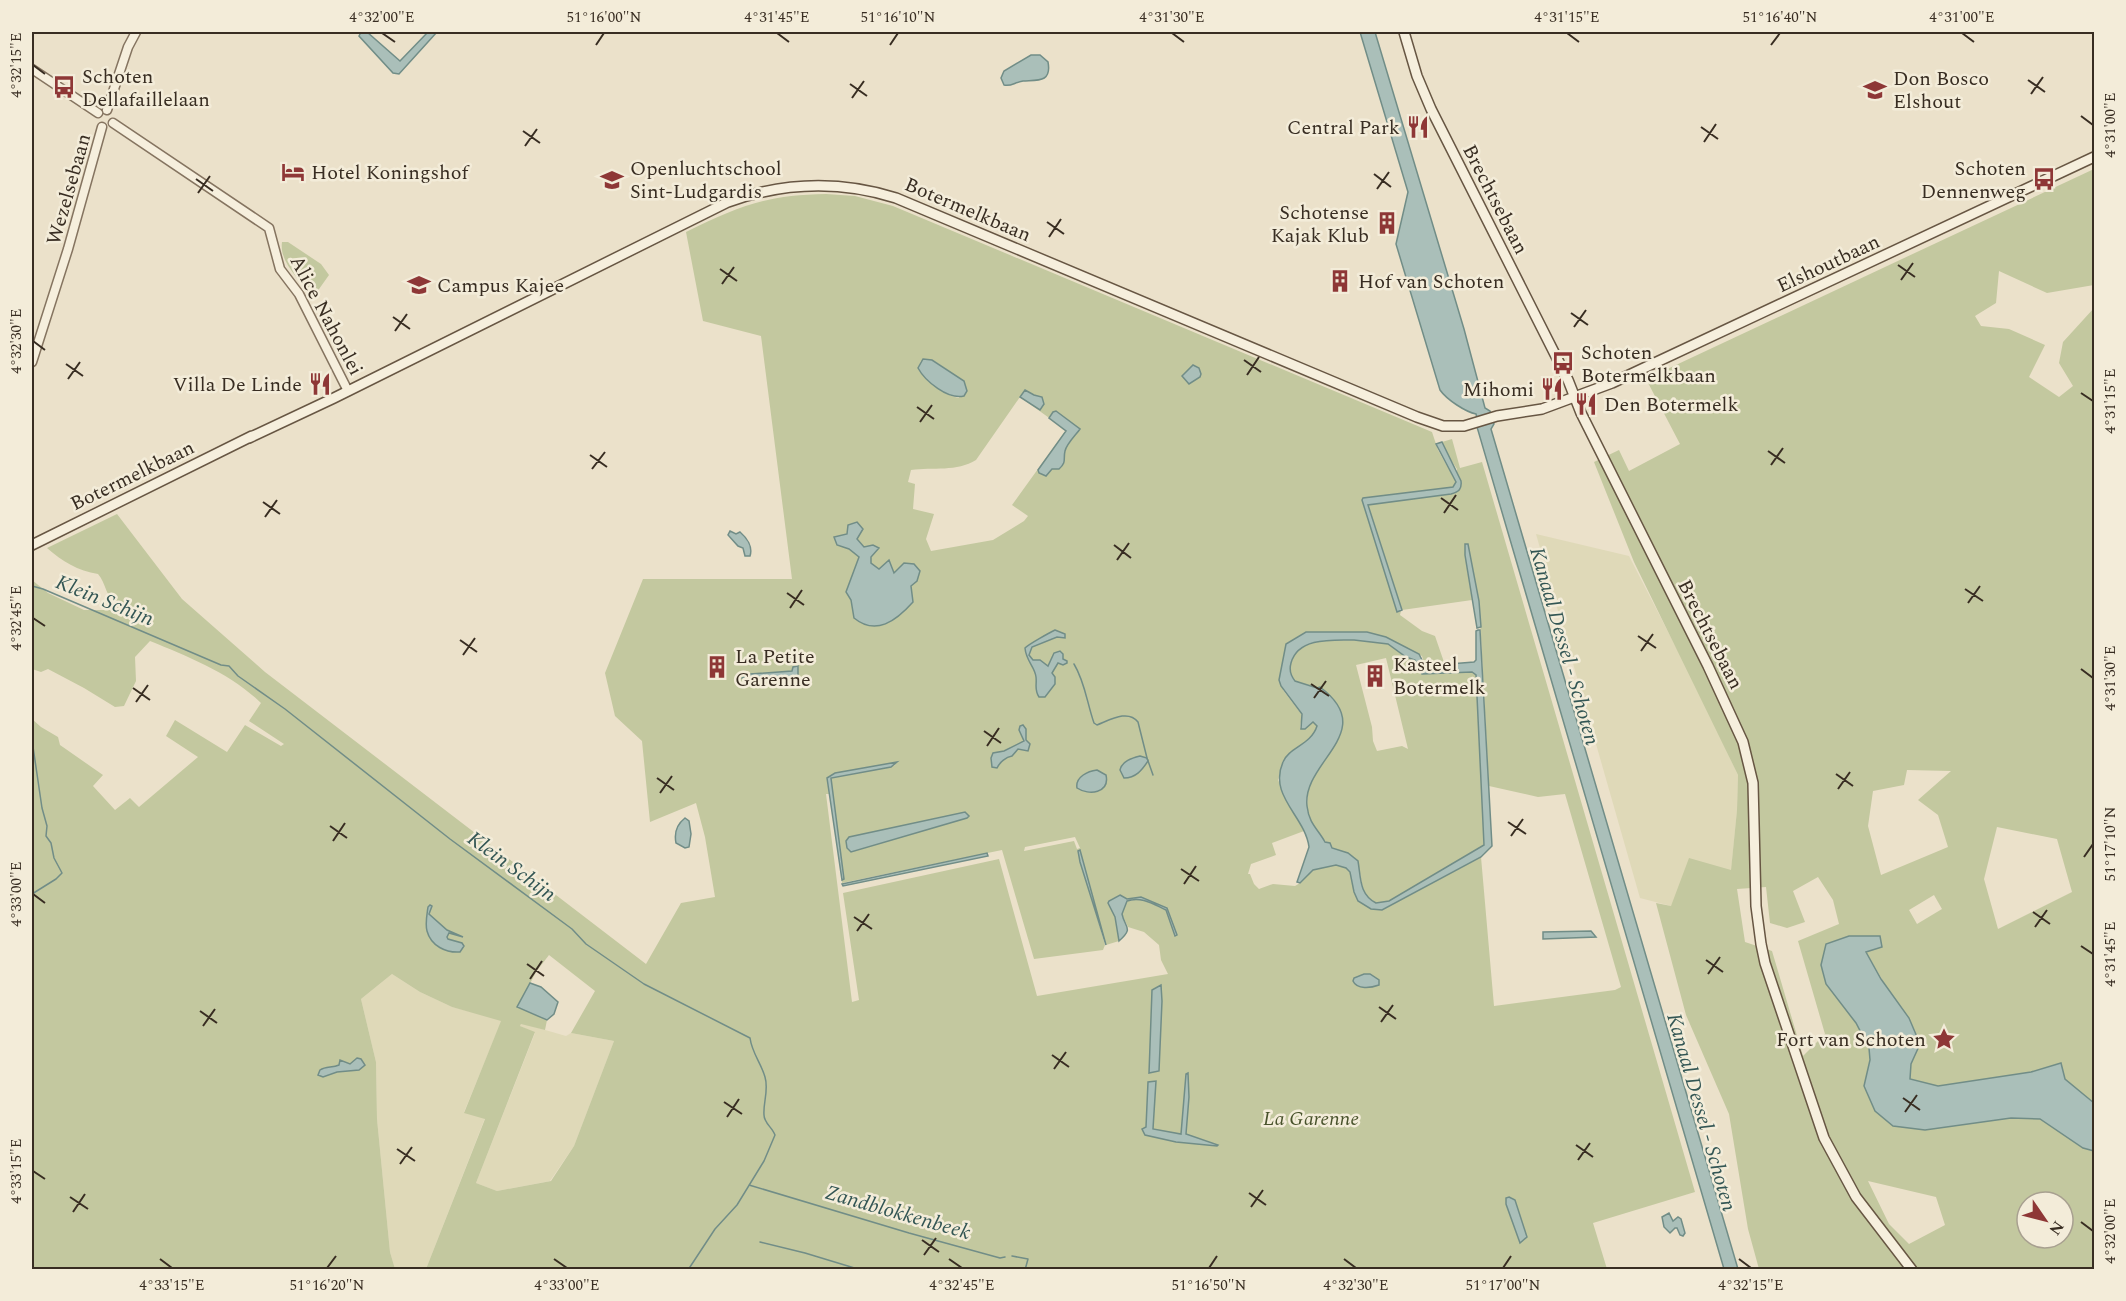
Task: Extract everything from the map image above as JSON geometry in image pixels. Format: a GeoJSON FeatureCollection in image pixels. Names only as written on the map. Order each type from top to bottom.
{"type":"FeatureCollection","features":[{"type":"Feature","properties":{"kind":"main road","name":"Brechtsebaan"},"geometry":{"type":"LineString","coordinates":[[1404,32],[1417,76],[1432,111],[1568,380],[1743,742],[1753,783],[1756,906],[1766,963],[1824,1138],[1856,1197],[1912,1269]]}},
{"type":"Feature","properties":{"kind":"main road","name":"Elshoutbaan"},"geometry":{"type":"LineString","coordinates":[[1575,398],[1803,295],[2094,157]]}},
{"type":"Feature","properties":{"kind":"main road","name":"Botermelkbaan"},"geometry":{"type":"LineString","coordinates":[[32,545],[728,202],[762,190],[783,187],[826,185],[856,188],[896,198],[1430,422],[1452,427],[1542,409],[1575,398]]}},
{"type":"Feature","properties":{"kind":"street"},"geometry":{"type":"LineString","coordinates":[[107,110],[128,47],[136,32]]}},
{"type":"Feature","properties":{"kind":"street"},"geometry":{"type":"LineString","coordinates":[[32,69],[98,113]]}},
{"type":"Feature","properties":{"kind":"street"},"geometry":{"type":"LineString","coordinates":[[107,110],[113,115],[112,123],[102,127],[96,122],[98,113],[107,110]]}},
{"type":"Feature","properties":{"kind":"street","name":"Alice Nahonlei"},"geometry":{"type":"LineString","coordinates":[[112,123],[269,228],[280,269],[299,294],[347,389]]}},
{"type":"Feature","properties":{"kind":"street","name":"Wezelsebaan"},"geometry":{"type":"LineString","coordinates":[[32,362],[68,249],[102,127]]}},
{"type":"Feature","properties":{"kind":"shaded area"},"geometry":{"type":"Polygon","coordinates":[[[1536,534],[1629,556],[1698,690],[1738,775],[1731,871],[1671,906],[1640,898],[1536,534]]]}},
{"type":"Feature","properties":{"kind":"shaded area"},"geometry":{"type":"Polygon","coordinates":[[[392,974],[420,992],[452,1007],[502,1020],[464,1112],[485,1118],[426,1269],[395,1269],[390,1252],[377,1119],[376,1062],[361,999],[392,974]]]}},
{"type":"Feature","properties":{"kind":"shaded area"},"geometry":{"type":"Polygon","coordinates":[[[521,1023],[566,1036],[571,1033],[614,1041],[574,1146],[550,1181],[497,1191],[476,1183],[535,1033],[520,1026],[521,1023]]]}},
{"type":"Feature","properties":{"kind":"green space"},"geometry":{"type":"Polygon","coordinates":[[[2094,169],[2094,285],[2047,293],[1999,271],[1996,303],[1975,316],[1981,326],[2009,329],[2045,345],[2029,377],[2059,397],[2073,386],[2059,363],[2063,342],[2094,308],[2094,1103],[2065,1079],[2061,1063],[2031,1072],[1938,1086],[1910,1079],[1911,1064],[1920,1044],[1866,952],[1880,936],[1826,984],[1856,1023],[1869,1048],[1870,1062],[1864,1086],[2011,1118],[2040,1119],[2083,1148],[2094,1151],[2094,1269],[1759,1269],[1748,1229],[1729,1114],[1686,1015],[1656,903],[1671,906],[1689,858],[1731,870],[1738,775],[1634,562],[1594,462],[1619,450],[1629,471],[1680,444],[1646,379],[2094,169]],[[1907,770],[1904,785],[1873,791],[1868,826],[1881,875],[1948,847],[1938,815],[1918,800],[1951,771],[1907,770]],[[1997,827],[1984,879],[1998,929],[2072,892],[2057,839],[1997,827]],[[1818,877],[1793,891],[1805,922],[1787,928],[1770,923],[1766,887],[1737,889],[1745,942],[1772,951],[1803,1056],[1825,1034],[1798,941],[1839,924],[1833,900],[1818,877]],[[1934,895],[1909,910],[1917,924],[1942,909],[1934,895]],[[1868,1181],[1889,1224],[1909,1244],[1945,1225],[1936,1197],[1868,1181]]]}},
{"type":"Feature","properties":{"kind":"green space","name":"La Garenne"},"geometry":{"type":"Polygon","coordinates":[[[805,195],[855,196],[893,206],[1432,432],[1438,450],[1456,482],[1453,487],[1364,498],[1397,612],[1401,611],[1400,615],[1422,631],[1435,636],[1445,665],[1425,666],[1422,656],[1367,632],[1306,632],[1286,644],[1283,690],[1302,715],[1300,728],[1305,729],[1313,722],[1317,726],[1311,738],[1283,761],[1278,780],[1304,831],[1272,843],[1276,855],[1251,864],[1248,874],[1259,889],[1273,884],[1295,886],[1313,870],[1336,865],[1350,872],[1354,892],[1382,910],[1481,857],[1494,1006],[1615,990],[1621,987],[1565,794],[1538,797],[1489,786],[1479,601],[1468,544],[1465,544],[1465,555],[1472,600],[1402,610],[1368,505],[1456,493],[1457,469],[1443,448],[1442,442],[1452,439],[1460,468],[1482,462],[1695,1192],[1593,1223],[1607,1269],[426,1269],[485,1119],[464,1113],[501,1021],[452,1007],[420,992],[392,974],[361,999],[376,1062],[377,1119],[390,1252],[395,1269],[32,1269],[32,719],[58,737],[60,745],[103,775],[93,786],[115,810],[130,798],[139,807],[198,757],[166,736],[175,720],[227,752],[245,725],[281,746],[284,744],[249,721],[261,703],[249,692],[223,674],[150,641],[135,657],[136,681],[124,706],[115,707],[48,669],[41,672],[32,669],[32,580],[48,593],[84,610],[115,610],[115,602],[109,596],[98,574],[71,565],[47,548],[117,514],[182,599],[265,672],[646,964],[681,903],[715,897],[705,837],[696,803],[650,822],[642,741],[615,716],[605,673],[643,579],[792,579],[761,336],[703,321],[686,232],[722,215],[753,204],[805,195]],[[921,361],[918,368],[936,387],[959,398],[962,380],[936,362],[921,361]],[[1020,397],[976,460],[953,468],[911,470],[908,482],[915,484],[913,509],[934,514],[926,539],[931,551],[993,540],[1024,521],[1028,516],[1012,505],[1066,430],[1020,397]],[[896,765],[835,773],[827,778],[829,794],[826,794],[852,1002],[859,1000],[843,893],[999,859],[1037,996],[1168,974],[1161,960],[1159,945],[1144,932],[1128,927],[1122,914],[1127,901],[1142,899],[1166,910],[1171,923],[1167,908],[1141,897],[1127,899],[1120,895],[1108,903],[1115,917],[1119,941],[1106,945],[1078,851],[1105,945],[1103,950],[1034,959],[1002,850],[842,883],[844,879],[831,778],[896,765]],[[1075,837],[1025,847],[1024,851],[1074,841],[1077,849],[1080,848],[1075,837]],[[549,955],[536,972],[518,1007],[547,1020],[545,1030],[521,1024],[520,1026],[535,1032],[476,1183],[497,1191],[551,1181],[574,1146],[614,1041],[571,1033],[595,991],[549,955]]]}},
{"type":"Feature","properties":{"kind":"green space"},"geometry":{"type":"Polygon","coordinates":[[[282,242],[288,242],[321,264],[329,275],[312,299],[284,258],[282,242]]]}},
{"type":"Feature","properties":{"kind":"green space"},"geometry":{"type":"Polygon","coordinates":[[[1354,640],[1388,644],[1415,660],[1422,674],[1472,672],[1476,675],[1484,845],[1389,901],[1376,903],[1364,894],[1359,868],[1353,857],[1332,848],[1311,824],[1307,806],[1309,785],[1341,733],[1343,720],[1317,688],[1295,681],[1290,670],[1295,655],[1308,645],[1317,642],[1354,640]],[[1386,658],[1356,665],[1377,751],[1402,746],[1408,749],[1386,658]]]}},
{"type":"Feature","properties":{"kind":"water"},"geometry":{"type":"Polygon","coordinates":[[[361,32],[367,32],[400,61],[428,32],[437,32],[399,74],[393,73],[359,36],[361,32]]]}},
{"type":"Feature","properties":{"kind":"water"},"geometry":{"type":"Polygon","coordinates":[[[1360,32],[1375,32],[1464,329],[1485,408],[1490,411],[1494,424],[1491,429],[1738,1269],[1724,1269],[1477,427],[1479,426],[1476,414],[1457,405],[1440,390],[1396,244],[1408,192],[1360,32]]]}},
{"type":"Feature","properties":{"kind":"water"},"geometry":{"type":"Polygon","coordinates":[[[1031,55],[1040,55],[1048,62],[1049,69],[1046,77],[1004,85],[1001,78],[1004,71],[1031,55]]]}},
{"type":"Feature","properties":{"kind":"water"},"geometry":{"type":"Polygon","coordinates":[[[923,359],[932,360],[964,381],[967,391],[964,396],[951,395],[931,384],[918,368],[923,359]]]}},
{"type":"Feature","properties":{"kind":"water"},"geometry":{"type":"Polygon","coordinates":[[[1193,365],[1199,368],[1201,374],[1189,384],[1182,376],[1193,365]]]}},
{"type":"Feature","properties":{"kind":"water"},"geometry":{"type":"Polygon","coordinates":[[[1025,390],[1042,397],[1044,404],[1040,410],[1020,397],[1025,390]]]}},
{"type":"Feature","properties":{"kind":"water"},"geometry":{"type":"Polygon","coordinates":[[[1056,411],[1080,429],[1066,448],[1061,467],[1052,469],[1046,476],[1038,470],[1066,431],[1049,418],[1056,411]]]}},
{"type":"Feature","properties":{"kind":"water"},"geometry":{"type":"Polygon","coordinates":[[[1442,442],[1461,481],[1458,491],[1451,494],[1368,505],[1402,610],[1397,612],[1362,500],[1363,498],[1453,487],[1456,482],[1436,444],[1442,442]]]}},
{"type":"Feature","properties":{"kind":"water"},"geometry":{"type":"Polygon","coordinates":[[[857,522],[863,529],[857,539],[864,547],[873,545],[879,548],[871,557],[871,563],[879,569],[889,560],[894,573],[904,563],[914,564],[920,571],[917,581],[911,586],[913,602],[893,620],[878,626],[870,626],[854,618],[851,600],[846,592],[859,557],[849,549],[837,545],[834,537],[847,534],[848,525],[857,522]]]}},
{"type":"Feature","properties":{"kind":"water"},"geometry":{"type":"Polygon","coordinates":[[[730,531],[736,534],[740,532],[745,537],[750,546],[750,556],[745,556],[743,548],[728,535],[730,531]]]}},
{"type":"Feature","properties":{"kind":"water"},"geometry":{"type":"Polygon","coordinates":[[[1465,544],[1468,544],[1479,601],[1481,627],[1477,628],[1465,555],[1465,544]]]}},
{"type":"Feature","properties":{"kind":"water"},"geometry":{"type":"Polygon","coordinates":[[[1055,630],[1065,634],[1065,638],[1057,637],[1032,647],[1029,655],[1033,660],[1040,660],[1048,666],[1054,653],[1060,651],[1063,659],[1067,661],[1063,665],[1058,663],[1052,673],[1055,677],[1055,684],[1045,697],[1039,697],[1036,690],[1035,673],[1025,648],[1055,630]]]}},
{"type":"Feature","properties":{"kind":"water"},"geometry":{"type":"Polygon","coordinates":[[[1480,630],[1492,846],[1481,857],[1382,910],[1371,909],[1358,901],[1350,872],[1346,868],[1336,865],[1313,870],[1300,883],[1297,882],[1309,847],[1301,825],[1284,796],[1280,785],[1280,774],[1286,757],[1310,738],[1317,726],[1313,722],[1305,729],[1301,729],[1302,714],[1281,686],[1279,680],[1286,644],[1306,632],[1367,632],[1386,637],[1419,654],[1425,666],[1474,662],[1476,660],[1476,631],[1480,630]],[[1336,640],[1308,644],[1295,655],[1290,668],[1295,681],[1320,687],[1336,703],[1343,718],[1341,733],[1315,775],[1309,790],[1307,806],[1314,826],[1325,842],[1330,843],[1332,848],[1348,853],[1358,861],[1366,895],[1376,903],[1389,901],[1484,845],[1476,675],[1472,672],[1422,674],[1415,660],[1406,657],[1388,644],[1336,640]]]}},
{"type":"Feature","properties":{"kind":"water"},"geometry":{"type":"Polygon","coordinates":[[[798,666],[798,677],[744,682],[742,678],[750,674],[792,671],[793,667],[798,666]]]}},
{"type":"Feature","properties":{"kind":"water"},"geometry":{"type":"Polygon","coordinates":[[[1023,725],[1026,729],[1026,740],[1030,744],[1028,751],[1018,749],[997,768],[992,767],[993,753],[1004,751],[1024,741],[1019,730],[1023,725]]]}},
{"type":"Feature","properties":{"kind":"water"},"geometry":{"type":"Polygon","coordinates":[[[1140,756],[1147,758],[1146,764],[1135,775],[1124,778],[1120,770],[1123,764],[1140,756]]]}},
{"type":"Feature","properties":{"kind":"water"},"geometry":{"type":"Polygon","coordinates":[[[897,762],[891,767],[831,778],[844,879],[842,880],[827,778],[835,773],[897,762]]]}},
{"type":"Feature","properties":{"kind":"water"},"geometry":{"type":"Polygon","coordinates":[[[1097,770],[1106,775],[1105,786],[1102,789],[1087,792],[1077,788],[1080,778],[1086,773],[1097,770]]]}},
{"type":"Feature","properties":{"kind":"water"},"geometry":{"type":"Polygon","coordinates":[[[965,812],[969,816],[967,818],[851,852],[847,848],[846,841],[849,837],[965,812]]]}},
{"type":"Feature","properties":{"kind":"water"},"geometry":{"type":"Polygon","coordinates":[[[685,818],[689,821],[691,834],[689,847],[685,848],[676,843],[675,836],[676,829],[685,818]]]}},
{"type":"Feature","properties":{"kind":"water"},"geometry":{"type":"Polygon","coordinates":[[[1080,850],[1106,945],[1080,862],[1078,851],[1080,850]]]}},
{"type":"Feature","properties":{"kind":"water"},"geometry":{"type":"Polygon","coordinates":[[[987,853],[988,856],[843,886],[842,884],[987,853]]]}},
{"type":"Feature","properties":{"kind":"water"},"geometry":{"type":"Polygon","coordinates":[[[1120,895],[1127,899],[1141,897],[1167,908],[1177,935],[1175,936],[1166,910],[1137,899],[1127,901],[1122,914],[1127,930],[1119,941],[1115,917],[1108,903],[1120,895]]]}},
{"type":"Feature","properties":{"kind":"water"},"geometry":{"type":"Polygon","coordinates":[[[430,905],[432,906],[429,914],[447,930],[463,937],[449,933],[447,937],[462,943],[464,946],[460,952],[440,948],[432,941],[426,928],[430,905]]]}},
{"type":"Feature","properties":{"kind":"water"},"geometry":{"type":"Polygon","coordinates":[[[1591,931],[1596,937],[1543,939],[1543,932],[1591,931]]]}},
{"type":"Feature","properties":{"kind":"water"},"geometry":{"type":"Polygon","coordinates":[[[1849,936],[1880,936],[1882,947],[1866,952],[1881,979],[1909,1018],[1920,1044],[1911,1064],[1910,1079],[1938,1086],[2031,1072],[2061,1063],[2065,1079],[2094,1103],[2094,1151],[2083,1148],[2040,1119],[2011,1118],[1925,1130],[1893,1126],[1875,1111],[1864,1086],[1870,1060],[1869,1048],[1856,1023],[1826,984],[1821,965],[1826,944],[1849,936]]]}},
{"type":"Feature","properties":{"kind":"water"},"geometry":{"type":"Polygon","coordinates":[[[1370,974],[1379,980],[1379,985],[1364,987],[1355,984],[1354,978],[1370,974]]]}},
{"type":"Feature","properties":{"kind":"water"},"geometry":{"type":"Polygon","coordinates":[[[530,983],[541,987],[558,1002],[554,1014],[547,1020],[517,1007],[530,983]]]}},
{"type":"Feature","properties":{"kind":"water"},"geometry":{"type":"Polygon","coordinates":[[[1161,985],[1159,1071],[1149,1073],[1152,990],[1161,985]]]}},
{"type":"Feature","properties":{"kind":"water"},"geometry":{"type":"Polygon","coordinates":[[[357,1058],[361,1059],[365,1065],[359,1070],[337,1072],[323,1077],[318,1075],[322,1069],[339,1065],[340,1060],[350,1064],[357,1058]]]}},
{"type":"Feature","properties":{"kind":"water"},"geometry":{"type":"Polygon","coordinates":[[[1188,1073],[1186,1134],[1217,1146],[1176,1142],[1145,1135],[1142,1129],[1146,1127],[1148,1082],[1156,1081],[1153,1129],[1181,1134],[1186,1074],[1188,1073]]]}},
{"type":"Feature","properties":{"kind":"water"},"geometry":{"type":"Polygon","coordinates":[[[1506,1198],[1515,1200],[1527,1237],[1520,1243],[1506,1204],[1506,1198]]]}},
{"type":"Feature","properties":{"kind":"water"},"geometry":{"type":"Polygon","coordinates":[[[1669,1213],[1673,1221],[1678,1217],[1681,1219],[1685,1233],[1683,1236],[1677,1228],[1670,1233],[1664,1227],[1662,1217],[1669,1213]]]}},
{"type":"Feature","properties":{"kind":"waterway","name":"Klein Schijn"},"geometry":{"type":"LineString","coordinates":[[32,586],[221,665],[229,666],[238,676],[285,709],[450,839],[572,929],[586,944],[644,984],[750,1038],[766,1082],[764,1118],[775,1135],[764,1161],[737,1205],[715,1229],[688,1270]]}},
{"type":"Feature","properties":{"kind":"waterway"},"geometry":{"type":"LineString","coordinates":[[1074,664],[1094,723],[1097,725],[1124,716],[1134,718],[1138,722],[1153,775]]}},
{"type":"Feature","properties":{"kind":"waterway"},"geometry":{"type":"LineString","coordinates":[[32,740],[42,808],[47,826],[46,836],[51,843],[54,858],[62,873],[32,894]]}},
{"type":"Feature","properties":{"kind":"waterway","name":"Zandblokkenbeek"},"geometry":{"type":"LineString","coordinates":[[749,1185],[909,1233],[1000,1258],[1005,1257]]}},
{"type":"Feature","properties":{"kind":"waterway","name":"Zandblokkenbeek"},"geometry":{"type":"LineString","coordinates":[[760,1242],[861,1270]]}},
{"type":"Feature","properties":{"kind":"waterway","name":"Zandblokkenbeek"},"geometry":{"type":"LineString","coordinates":[[1012,1256],[1028,1259],[1025,1270]]}},
{"type":"Feature","properties":{"kind":"place","name":"Schoten Dellafaillelaan"},"geometry":{"type":"Point","coordinates":[64,87]}},
{"type":"Feature","properties":{"kind":"place","name":"Don Bosco Elshout"},"geometry":{"type":"Point","coordinates":[1875,90]}},
{"type":"Feature","properties":{"kind":"place","name":"Central Park"},"geometry":{"type":"Point","coordinates":[1418,127]}},
{"type":"Feature","properties":{"kind":"place","name":"Hotel Koningshof"},"geometry":{"type":"Point","coordinates":[293,172]}},
{"type":"Feature","properties":{"kind":"place","name":"Schoten Dennenweg"},"geometry":{"type":"Point","coordinates":[2044,179]}},
{"type":"Feature","properties":{"kind":"place","name":"Openluchtschool Sint-Ludgardis"},"geometry":{"type":"Point","coordinates":[612,180]}},
{"type":"Feature","properties":{"kind":"place","name":"Schotense Kajak Klub"},"geometry":{"type":"Point","coordinates":[1387,223]}},
{"type":"Feature","properties":{"kind":"place","name":"Hof van Schoten"},"geometry":{"type":"Point","coordinates":[1340,281]}},
{"type":"Feature","properties":{"kind":"place","name":"Campus Kajee"},"geometry":{"type":"Point","coordinates":[419,285]}},
{"type":"Feature","properties":{"kind":"place","name":"Schoten Botermelkbaan"},"geometry":{"type":"Point","coordinates":[1563,363]}},
{"type":"Feature","properties":{"kind":"place","name":"Villa De Linde"},"geometry":{"type":"Point","coordinates":[320,384]}},
{"type":"Feature","properties":{"kind":"place","name":"Mihomi"},"geometry":{"type":"Point","coordinates":[1552,389]}},
{"type":"Feature","properties":{"kind":"place","name":"Den Botermelk"},"geometry":{"type":"Point","coordinates":[1586,404]}},
{"type":"Feature","properties":{"kind":"place","name":"La Petite Garenne"},"geometry":{"type":"Point","coordinates":[717,667]}},
{"type":"Feature","properties":{"kind":"place","name":"Kasteel Botermelk"},"geometry":{"type":"Point","coordinates":[1375,676]}},
{"type":"Feature","properties":{"kind":"place","name":"Fort van Schoten"},"geometry":{"type":"Point","coordinates":[1944,1039]}},
{"type":"Feature","properties":{"kind":"water label","name":"Kanaal Dessel - Schoten"},"geometry":{"type":"Point","coordinates":[1565,646]}},
{"type":"Feature","properties":{"kind":"water label","name":"Kanaal Dessel - Schoten"},"geometry":{"type":"Point","coordinates":[1702,1112]}}]}
